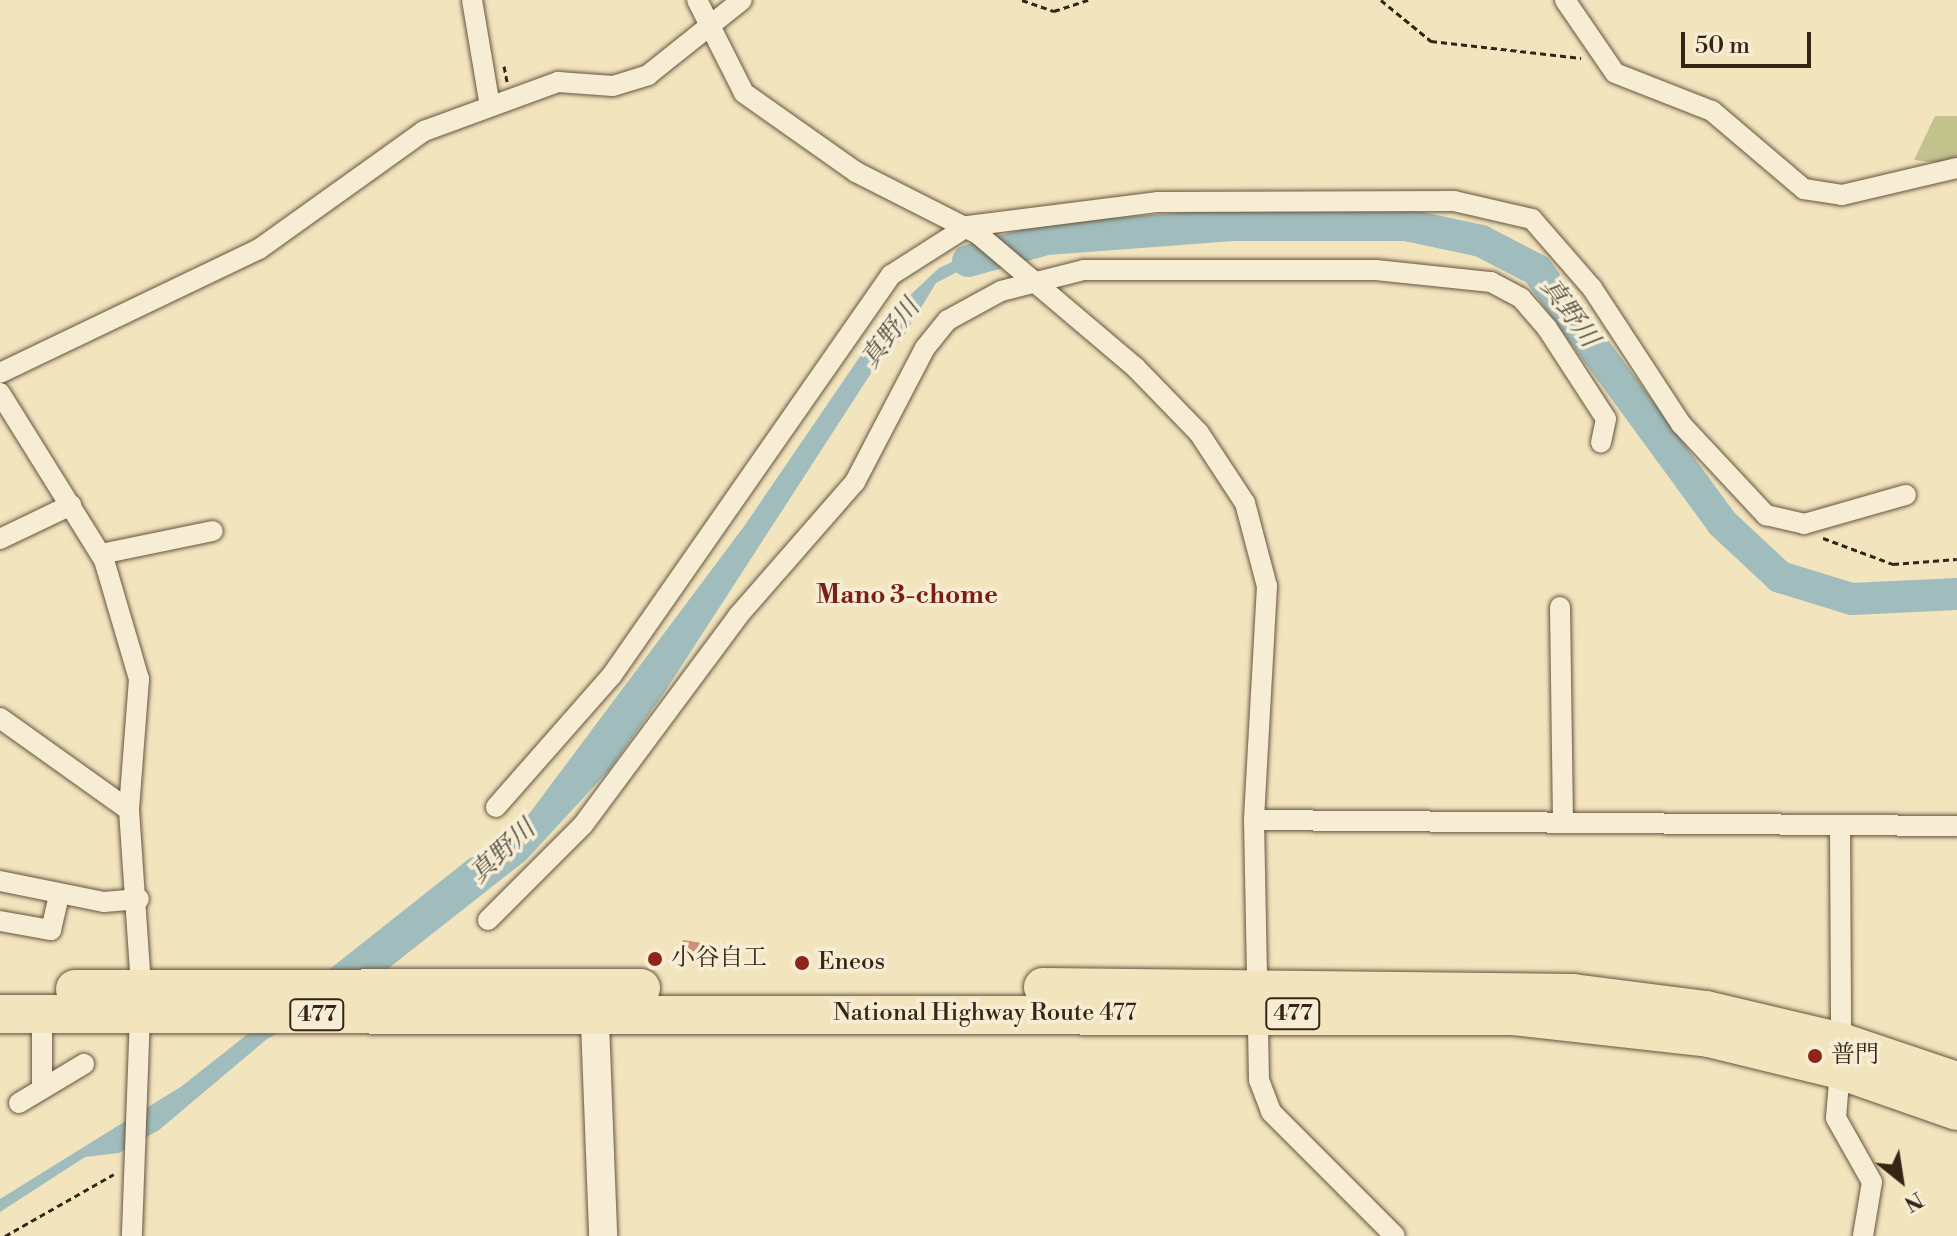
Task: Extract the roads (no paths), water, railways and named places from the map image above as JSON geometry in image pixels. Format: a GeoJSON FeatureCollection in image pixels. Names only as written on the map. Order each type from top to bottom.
{"type":"FeatureCollection","features":[{"type":"Feature","properties":{"kind":"highway","name":"National Highway Route 477"},"geometry":{"type":"LineString","coordinates":[[0,988],[141,1001],[1258,1000],[1602,1022],[1840,1056],[1957,1081]]}},
{"type":"Feature","properties":{"kind":"highway","name":"National Highway Route 477"},"geometry":{"type":"LineString","coordinates":[[0,1014],[42,1014],[141,1001]]}},
{"type":"Feature","properties":{"kind":"highway","name":"National Highway Route 477"},"geometry":{"type":"LineString","coordinates":[[1840,1056],[1957,1111]]}},
{"type":"Feature","properties":{"kind":"street"},"geometry":{"type":"LineString","coordinates":[[472,0],[490,106]]}},
{"type":"Feature","properties":{"kind":"street"},"geometry":{"type":"LineString","coordinates":[[697,0],[708,30],[744,93],[856,172],[973,230],[1199,433],[1256,527],[1267,586],[1254,820],[1259,1080],[1271,1112],[1395,1236]]}},
{"type":"Feature","properties":{"kind":"street"},"geometry":{"type":"LineString","coordinates":[[0,373],[213,275],[300,221],[392,149],[490,106],[558,82],[613,86],[648,75],[742,0]]}},
{"type":"Feature","properties":{"kind":"street"},"geometry":{"type":"LineString","coordinates":[[1565,0],[1603,58],[1630,83],[1721,116],[1804,189],[1842,195],[1957,168]]}},
{"type":"Feature","properties":{"kind":"street"},"geometry":{"type":"LineString","coordinates":[[496,807],[612,675],[891,275],[973,230],[1158,202],[1454,201],[1532,219],[1592,288],[1681,424],[1766,515],[1804,524],[1906,495]]}},
{"type":"Feature","properties":{"kind":"street"},"geometry":{"type":"LineString","coordinates":[[488,920],[583,825],[738,616],[855,482],[925,348],[948,320],[1001,291],[1046,276],[1084,270],[1376,270],[1491,282],[1521,298],[1547,328],[1606,419],[1601,442]]}},
{"type":"Feature","properties":{"kind":"street"},"geometry":{"type":"LineString","coordinates":[[0,393],[101,554],[139,679],[129,810],[139,899],[141,1001],[132,1236]]}},
{"type":"Feature","properties":{"kind":"street"},"geometry":{"type":"LineString","coordinates":[[0,539],[71,505]]}},
{"type":"Feature","properties":{"kind":"street"},"geometry":{"type":"LineString","coordinates":[[101,554],[213,531]]}},
{"type":"Feature","properties":{"kind":"street"},"geometry":{"type":"LineString","coordinates":[[1560,607],[1563,822]]}},
{"type":"Feature","properties":{"kind":"street"},"geometry":{"type":"LineString","coordinates":[[0,718],[129,810]]}},
{"type":"Feature","properties":{"kind":"street"},"geometry":{"type":"LineString","coordinates":[[1254,820],[1957,826]]}},
{"type":"Feature","properties":{"kind":"street"},"geometry":{"type":"LineString","coordinates":[[1840,826],[1840,1056],[1836,1118],[1872,1182],[1863,1236]]}},
{"type":"Feature","properties":{"kind":"street"},"geometry":{"type":"LineString","coordinates":[[0,881],[59,894],[139,899]]}},
{"type":"Feature","properties":{"kind":"street"},"geometry":{"type":"LineString","coordinates":[[0,921],[51,930],[59,894]]}},
{"type":"Feature","properties":{"kind":"street"},"geometry":{"type":"LineString","coordinates":[[594,1002],[603,1236]]}},
{"type":"Feature","properties":{"kind":"street"},"geometry":{"type":"LineString","coordinates":[[42,1014],[42,1089]]}},
{"type":"Feature","properties":{"kind":"street"},"geometry":{"type":"LineString","coordinates":[[19,1103],[84,1064]]}},
{"type":"Feature","properties":{"kind":"water"},"geometry":{"type":"Polygon","coordinates":[[[980,249],[988,256],[936,283],[900,342],[890,344],[662,696],[609,770],[526,860],[366,986],[267,1039],[159,1130],[119,1153],[85,1157],[0,1212],[0,1199],[182,1086],[470,858],[494,853],[514,834],[745,525],[887,317],[939,268],[980,249]]]}},
{"type":"Feature","properties":{"kind":"waterway","name":"真野川"},"geometry":{"type":"LineString","coordinates":[[968,261],[1047,239],[1232,225],[1406,225],[1481,241],[1537,270],[1722,523],[1780,577],[1852,599],[1957,594]]}},
{"type":"Feature","properties":{"kind":"place","name":"小谷自工"},"geometry":{"type":"Point","coordinates":[655,959]}},
{"type":"Feature","properties":{"kind":"place","name":"Eneos"},"geometry":{"type":"Point","coordinates":[802,963]}},
{"type":"Feature","properties":{"kind":"place","name":"普門"},"geometry":{"type":"Point","coordinates":[1815,1056]}},
{"type":"Feature","properties":{"kind":"district","name":"Mano 3-chome"},"geometry":{"type":"Point","coordinates":[907,596]}}]}
